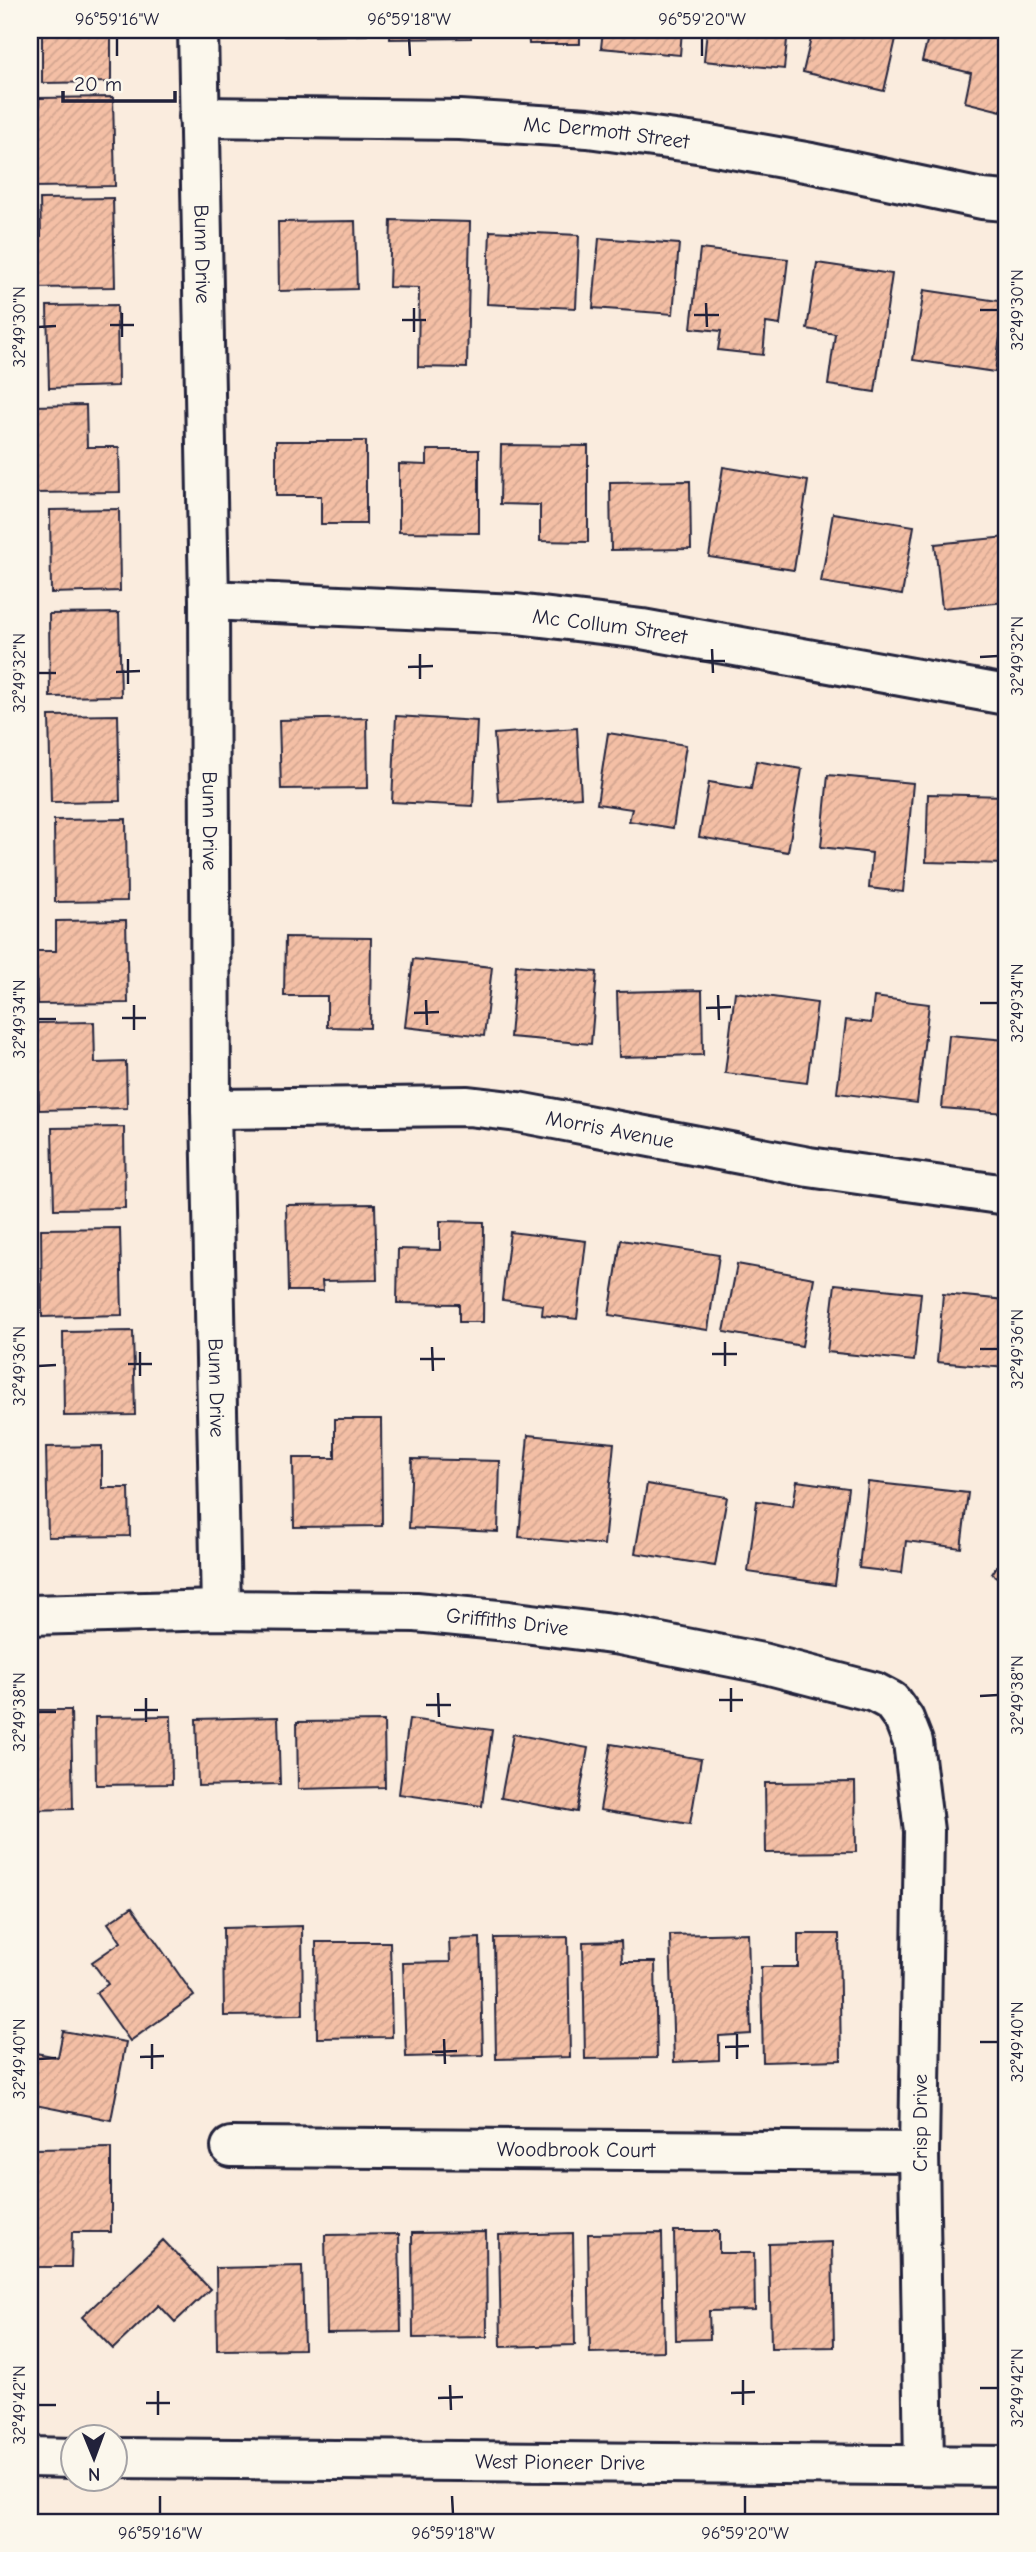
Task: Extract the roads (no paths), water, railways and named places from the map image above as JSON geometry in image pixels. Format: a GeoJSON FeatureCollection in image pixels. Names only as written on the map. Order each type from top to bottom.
{"type":"FeatureCollection","features":[{"type":"Feature","properties":{"kind":"street","name":"Bunn Drive"},"geometry":{"type":"LineString","coordinates":[[198,30],[209,600],[211,1109],[221,1610]]}},
{"type":"Feature","properties":{"kind":"street","name":"Mc Dermott Street"},"geometry":{"type":"LineString","coordinates":[[199,117],[460,120],[588,128],[758,153],[982,199],[1006,201]]}},
{"type":"Feature","properties":{"kind":"street","name":"Mc Collum Street"},"geometry":{"type":"LineString","coordinates":[[209,600],[531,615],[642,629],[1006,695]]}},
{"type":"Feature","properties":{"kind":"street","name":"Morris Avenue"},"geometry":{"type":"LineString","coordinates":[[211,1109],[468,1106],[518,1112],[809,1167],[1006,1195]]}},
{"type":"Feature","properties":{"kind":"street","name":"Griffiths Drive"},"geometry":{"type":"LineString","coordinates":[[30,1615],[221,1610],[416,1612],[620,1635],[762,1663],[874,1692],[891,1702],[904,1719],[913,1742],[919,1781]]}},
{"type":"Feature","properties":{"kind":"street","name":"Crisp Drive"},"geometry":{"type":"LineString","coordinates":[[919,1781],[924,1831],[919,2152],[924,2465]]}},
{"type":"Feature","properties":{"kind":"street","name":"Woodbrook Court"},"geometry":{"type":"LineString","coordinates":[[231,2147],[919,2152]]}},
{"type":"Feature","properties":{"kind":"street"},"geometry":{"type":"LineString","coordinates":[[30,2457],[60,2458]]}},
{"type":"Feature","properties":{"kind":"street","name":"West Pioneer Drive"},"geometry":{"type":"LineString","coordinates":[[130,2458],[1006,2466]]}}]}
